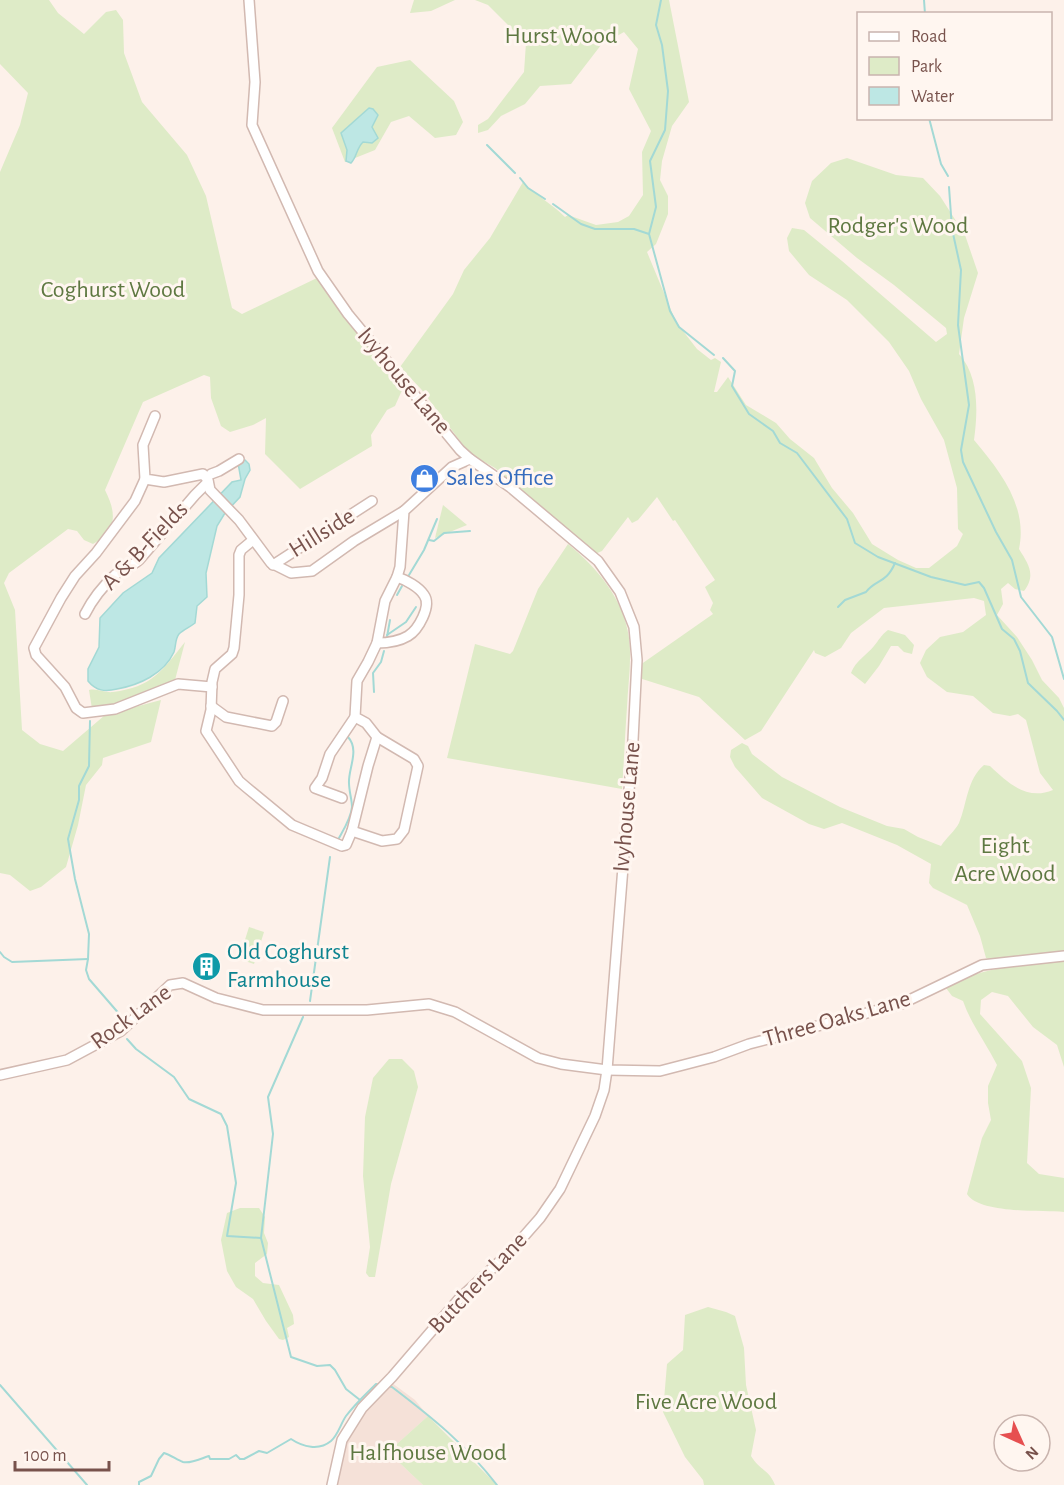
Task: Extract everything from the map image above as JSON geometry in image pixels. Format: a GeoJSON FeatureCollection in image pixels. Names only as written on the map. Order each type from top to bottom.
{"type":"FeatureCollection","features":[{"type":"Feature","properties":{"kind":"street","name":"Ivyhouse Lane"},"geometry":{"type":"LineString","coordinates":[[249,0],[255,82],[252,125],[318,272],[348,314],[460,450],[510,487],[598,561],[620,592],[634,627],[637,660],[633,740],[607,1070]]}},
{"type":"Feature","properties":{"kind":"street"},"geometry":{"type":"LineString","coordinates":[[155,416],[143,445],[145,479],[135,501],[96,553],[75,576],[34,648],[36,655],[68,690],[76,708],[83,713],[115,709],[178,684],[212,687]]}},
{"type":"Feature","properties":{"kind":"street"},"geometry":{"type":"LineString","coordinates":[[452,467],[460,450]]}},
{"type":"Feature","properties":{"kind":"street","name":"A & B-Fields"},"geometry":{"type":"LineString","coordinates":[[85,614],[115,575],[131,568],[139,560],[209,478],[239,459]]}},
{"type":"Feature","properties":{"kind":"street"},"geometry":{"type":"LineString","coordinates":[[145,479],[164,482],[203,474],[209,478],[210,490],[231,512],[273,565],[291,573],[309,572],[404,511],[452,467],[470,459]]}},
{"type":"Feature","properties":{"kind":"street","name":"Hillside"},"geometry":{"type":"LineString","coordinates":[[273,565],[372,501]]}},
{"type":"Feature","properties":{"kind":"street"},"geometry":{"type":"LineString","coordinates":[[342,798],[315,788],[322,778],[330,754],[355,717],[357,681],[376,643],[384,601],[400,567],[404,511]]}},
{"type":"Feature","properties":{"kind":"street"},"geometry":{"type":"LineString","coordinates":[[253,540],[241,550],[239,555],[239,595],[234,648],[232,654],[215,669],[212,706],[206,731],[239,781],[291,825],[342,846],[346,844],[352,831],[377,737]]}},
{"type":"Feature","properties":{"kind":"street"},"geometry":{"type":"LineString","coordinates":[[376,643],[390,643],[408,637],[420,625],[426,603],[424,594],[405,579],[397,577]]}},
{"type":"Feature","properties":{"kind":"street"},"geometry":{"type":"LineString","coordinates":[[212,706],[226,717],[270,726],[275,725],[283,701]]}},
{"type":"Feature","properties":{"kind":"street"},"geometry":{"type":"LineString","coordinates":[[352,831],[382,841],[397,838],[404,830],[418,766],[414,759],[377,737],[366,723],[355,717]]}},
{"type":"Feature","properties":{"kind":"street","name":"Three Oaks Lane"},"geometry":{"type":"LineString","coordinates":[[607,1070],[660,1071],[682,1067],[714,1058],[748,1044],[901,1004],[982,965],[1064,956]]}},
{"type":"Feature","properties":{"kind":"street","name":"Rock Lane"},"geometry":{"type":"LineString","coordinates":[[0,1075],[67,1060],[121,1031],[170,985],[183,983],[216,998],[263,1010],[367,1010],[429,1004],[455,1012],[538,1058],[561,1064],[607,1070]]}},
{"type":"Feature","properties":{"kind":"street","name":"Butchers Lane"},"geometry":{"type":"LineString","coordinates":[[332,1485],[342,1440],[362,1408],[384,1386],[459,1299],[511,1251],[540,1218],[560,1189],[595,1116],[604,1090],[607,1070]]}},
{"type":"Feature","properties":{"kind":"shaded area"},"geometry":{"type":"Polygon","coordinates":[[[392,1383],[415,1400],[428,1416],[388,1452],[423,1485],[337,1485],[347,1442],[365,1412],[392,1383]]]}},
{"type":"Feature","properties":{"kind":"green space","name":"Coghurst Wood"},"geometry":{"type":"Polygon","coordinates":[[[0,0],[49,0],[58,13],[84,34],[106,12],[116,10],[123,20],[124,53],[142,102],[187,155],[206,196],[232,308],[242,314],[317,278],[403,388],[395,406],[387,410],[371,435],[372,446],[300,489],[265,454],[266,418],[253,425],[230,432],[221,426],[211,398],[210,377],[204,375],[143,402],[105,490],[113,514],[111,527],[107,533],[93,544],[84,540],[77,531],[68,529],[9,573],[4,583],[15,610],[22,730],[40,744],[63,751],[105,715],[161,700],[151,742],[103,758],[102,765],[86,785],[66,867],[41,887],[30,891],[10,875],[0,873],[0,172],[20,125],[28,93],[0,64],[0,0]]]}},
{"type":"Feature","properties":{"kind":"green space","name":"Hurst Wood"},"geometry":{"type":"Polygon","coordinates":[[[414,0],[455,0],[431,11],[410,13],[414,0]]]}},
{"type":"Feature","properties":{"kind":"green space"},"geometry":{"type":"Polygon","coordinates":[[[475,0],[669,0],[689,102],[672,126],[662,161],[660,180],[668,196],[668,214],[656,244],[647,252],[676,322],[697,349],[711,360],[715,358],[721,362],[714,392],[717,392],[728,377],[746,405],[776,423],[790,439],[814,458],[832,488],[853,513],[872,544],[916,568],[929,568],[957,546],[963,534],[958,529],[957,488],[944,440],[921,399],[909,371],[889,342],[847,300],[809,275],[789,251],[787,238],[792,228],[804,230],[936,342],[947,334],[946,328],[810,218],[805,203],[812,181],[831,163],[847,158],[896,175],[923,178],[940,196],[965,235],[978,273],[964,318],[959,354],[966,363],[976,394],[974,440],[1010,490],[1019,518],[1021,533],[1019,549],[1030,570],[1030,580],[1024,591],[1015,589],[1008,583],[1001,589],[1003,604],[997,615],[1017,637],[1042,680],[1059,698],[1064,708],[1064,955],[996,962],[986,958],[967,905],[933,888],[929,883],[931,864],[897,845],[842,823],[824,829],[809,824],[762,798],[735,767],[730,757],[731,750],[742,743],[748,746],[752,754],[782,777],[840,807],[887,826],[904,829],[941,846],[959,823],[974,777],[984,765],[990,766],[1011,784],[1026,792],[1044,793],[1053,790],[1040,773],[1026,720],[1018,714],[1010,716],[993,713],[973,696],[947,692],[927,677],[920,663],[926,650],[940,637],[963,632],[986,615],[984,601],[974,598],[884,608],[851,633],[841,648],[825,657],[815,653],[814,650],[761,731],[745,740],[699,697],[639,678],[640,665],[713,614],[710,610],[713,603],[705,587],[715,580],[657,497],[638,520],[632,523],[628,517],[602,551],[595,554],[495,468],[469,453],[421,389],[400,367],[453,294],[464,270],[490,238],[523,182],[565,217],[568,215],[596,225],[618,222],[629,216],[643,195],[642,152],[651,131],[629,89],[638,49],[624,32],[601,45],[571,84],[540,86],[525,104],[501,116],[488,130],[478,133],[478,125],[488,119],[524,72],[526,43],[488,5],[475,0]]]}},
{"type":"Feature","properties":{"kind":"green space"},"geometry":{"type":"Polygon","coordinates":[[[410,60],[454,101],[463,122],[456,135],[435,138],[409,116],[391,122],[375,150],[345,162],[332,128],[377,67],[410,60]]]}},
{"type":"Feature","properties":{"kind":"green space"},"geometry":{"type":"Polygon","coordinates":[[[443,505],[467,525],[435,538],[443,505]]]}},
{"type":"Feature","properties":{"kind":"green space"},"geometry":{"type":"Polygon","coordinates":[[[568,544],[608,585],[626,624],[630,663],[622,789],[447,758],[475,644],[510,654],[513,651],[538,589],[568,544]]]}},
{"type":"Feature","properties":{"kind":"green space"},"geometry":{"type":"Polygon","coordinates":[[[888,630],[905,635],[914,645],[912,654],[904,652],[898,646],[891,646],[865,684],[851,673],[858,661],[888,630]]]}},
{"type":"Feature","properties":{"kind":"green space"},"geometry":{"type":"Polygon","coordinates":[[[185,642],[175,680],[131,705],[92,709],[89,690],[113,692],[147,682],[162,669],[185,642]]]}},
{"type":"Feature","properties":{"kind":"green space"},"geometry":{"type":"Polygon","coordinates":[[[249,927],[264,932],[254,964],[239,959],[249,927]]]}},
{"type":"Feature","properties":{"kind":"green space"},"geometry":{"type":"Polygon","coordinates":[[[1064,959],[1064,1067],[1057,1045],[1033,1027],[1008,996],[992,992],[981,1000],[980,1014],[1022,1061],[1031,1088],[1027,1163],[1039,1174],[1064,1178],[1064,1212],[1012,1210],[984,1205],[967,1194],[982,1138],[991,1120],[988,1086],[997,1065],[963,1001],[952,996],[946,988],[947,984],[990,970],[1064,959]]]}},
{"type":"Feature","properties":{"kind":"green space"},"geometry":{"type":"Polygon","coordinates":[[[389,1059],[402,1059],[414,1071],[418,1087],[391,1184],[375,1277],[369,1277],[366,1273],[370,1247],[363,1176],[365,1117],[373,1078],[389,1059]]]}},
{"type":"Feature","properties":{"kind":"green space"},"geometry":{"type":"Polygon","coordinates":[[[240,1208],[259,1208],[265,1217],[264,1233],[268,1243],[267,1254],[255,1263],[255,1276],[263,1283],[279,1285],[293,1315],[294,1324],[287,1328],[289,1337],[283,1340],[279,1339],[253,1299],[236,1287],[227,1271],[221,1240],[227,1213],[240,1208]]]}},
{"type":"Feature","properties":{"kind":"green space","name":"Five Acre Wood"},"geometry":{"type":"Polygon","coordinates":[[[708,1307],[735,1316],[744,1348],[746,1385],[756,1430],[751,1456],[770,1476],[775,1485],[704,1485],[703,1480],[685,1457],[663,1412],[667,1364],[683,1350],[685,1315],[708,1307]]]}},
{"type":"Feature","properties":{"kind":"green space","name":"Halfhouse Wood"},"geometry":{"type":"Polygon","coordinates":[[[428,1416],[497,1485],[423,1485],[388,1452],[428,1416]]]}},
{"type":"Feature","properties":{"kind":"water"},"geometry":{"type":"Polygon","coordinates":[[[369,108],[378,115],[372,127],[378,138],[372,143],[363,142],[351,163],[346,161],[347,150],[341,133],[369,108]]]}},
{"type":"Feature","properties":{"kind":"water"},"geometry":{"type":"Polygon","coordinates":[[[240,460],[245,460],[249,464],[250,470],[240,497],[225,513],[217,526],[206,573],[207,597],[197,606],[195,623],[179,634],[170,660],[150,677],[134,685],[113,690],[101,690],[94,687],[88,681],[88,669],[99,647],[100,618],[123,593],[152,573],[159,558],[232,482],[241,480],[238,463],[240,460]]]}},
{"type":"Feature","properties":{"kind":"waterway"},"geometry":{"type":"LineString","coordinates":[[661,0],[656,25],[662,45],[668,91],[665,130],[650,161],[656,207],[649,234],[670,311],[679,327],[714,355]]}},
{"type":"Feature","properties":{"kind":"waterway"},"geometry":{"type":"LineString","coordinates":[[924,0],[925,12]]}},
{"type":"Feature","properties":{"kind":"waterway"},"geometry":{"type":"LineString","coordinates":[[930,120],[941,164],[948,176]]}},
{"type":"Feature","properties":{"kind":"waterway"},"geometry":{"type":"LineString","coordinates":[[487,145],[515,173]]}},
{"type":"Feature","properties":{"kind":"waterway"},"geometry":{"type":"LineString","coordinates":[[520,178],[528,188],[545,199]]}},
{"type":"Feature","properties":{"kind":"waterway"},"geometry":{"type":"LineString","coordinates":[[949,187],[952,229],[961,270],[958,325],[969,405],[961,450],[963,462],[1012,560],[1021,597],[1052,637],[1064,679]]}},
{"type":"Feature","properties":{"kind":"waterway"},"geometry":{"type":"LineString","coordinates":[[553,204],[581,224],[595,229],[634,229],[649,234]]}},
{"type":"Feature","properties":{"kind":"waterway"},"geometry":{"type":"LineString","coordinates":[[723,358],[735,371],[732,386],[749,414],[773,431],[780,443],[797,453],[847,519],[855,543],[878,557],[931,577],[965,585],[979,582],[984,588],[1002,629],[1014,639],[1020,651],[1028,683],[1064,720]]}},
{"type":"Feature","properties":{"kind":"waterway"},"geometry":{"type":"LineString","coordinates":[[409,575],[424,550],[437,519]]}},
{"type":"Feature","properties":{"kind":"waterway"},"geometry":{"type":"LineString","coordinates":[[429,540],[434,541],[444,533],[470,531]]}},
{"type":"Feature","properties":{"kind":"waterway"},"geometry":{"type":"LineString","coordinates":[[838,607],[845,600],[866,592],[885,578],[895,563]]}},
{"type":"Feature","properties":{"kind":"waterway"},"geometry":{"type":"LineString","coordinates":[[397,595],[402,586]]}},
{"type":"Feature","properties":{"kind":"waterway"},"geometry":{"type":"LineString","coordinates":[[387,635],[406,622],[416,607]]}},
{"type":"Feature","properties":{"kind":"waterway"},"geometry":{"type":"LineString","coordinates":[[387,637],[390,620]]}},
{"type":"Feature","properties":{"kind":"waterway"},"geometry":{"type":"LineString","coordinates":[[374,692],[373,673],[381,662],[384,651]]}},
{"type":"Feature","properties":{"kind":"waterway"},"geometry":{"type":"LineString","coordinates":[[90,721],[89,766],[79,786],[79,800],[68,839],[89,934],[86,970],[89,979],[121,1016]]}},
{"type":"Feature","properties":{"kind":"waterway"},"geometry":{"type":"LineString","coordinates":[[339,838],[349,819],[352,807],[349,778],[353,748],[348,737]]}},
{"type":"Feature","properties":{"kind":"waterway"},"geometry":{"type":"LineString","coordinates":[[310,1001],[330,857]]}},
{"type":"Feature","properties":{"kind":"waterway"},"geometry":{"type":"LineString","coordinates":[[0,952],[12,962],[88,959]]}},
{"type":"Feature","properties":{"kind":"waterway"},"geometry":{"type":"LineString","coordinates":[[303,1017],[268,1097],[273,1134],[261,1238],[291,1357],[317,1366],[330,1365],[346,1389],[360,1400]]}},
{"type":"Feature","properties":{"kind":"waterway"},"geometry":{"type":"LineString","coordinates":[[127,1039],[136,1049],[174,1077],[189,1099],[221,1114],[227,1126],[236,1183],[227,1236],[261,1238]]}},
{"type":"Feature","properties":{"kind":"waterway"},"geometry":{"type":"LineString","coordinates":[[139,1485],[139,1482],[151,1476],[164,1453],[181,1461],[193,1462],[209,1456],[210,1459],[229,1459],[236,1455],[244,1459],[259,1451],[267,1453],[291,1439],[311,1447],[326,1444],[338,1432],[346,1416],[357,1403],[376,1384],[381,1385]]}},
{"type":"Feature","properties":{"kind":"waterway"},"geometry":{"type":"LineString","coordinates":[[0,1385],[87,1485]]}},
{"type":"Feature","properties":{"kind":"waterway"},"geometry":{"type":"LineString","coordinates":[[387,1386],[392,1387],[422,1410],[448,1433],[497,1485]]}},
{"type":"Feature","properties":{"kind":"place","name":"Sales Office"},"geometry":{"type":"Point","coordinates":[425,478]}},
{"type":"Feature","properties":{"kind":"place","name":"Old Coghurst Farmhouse"},"geometry":{"type":"Point","coordinates":[206,966]}},
{"type":"Feature","properties":{"kind":"park label","name":"Rodger's Wood"},"geometry":{"type":"Point","coordinates":[898,226]}},
{"type":"Feature","properties":{"kind":"park label","name":"Eight Acre Wood"},"geometry":{"type":"Point","coordinates":[1005,860]}}]}
